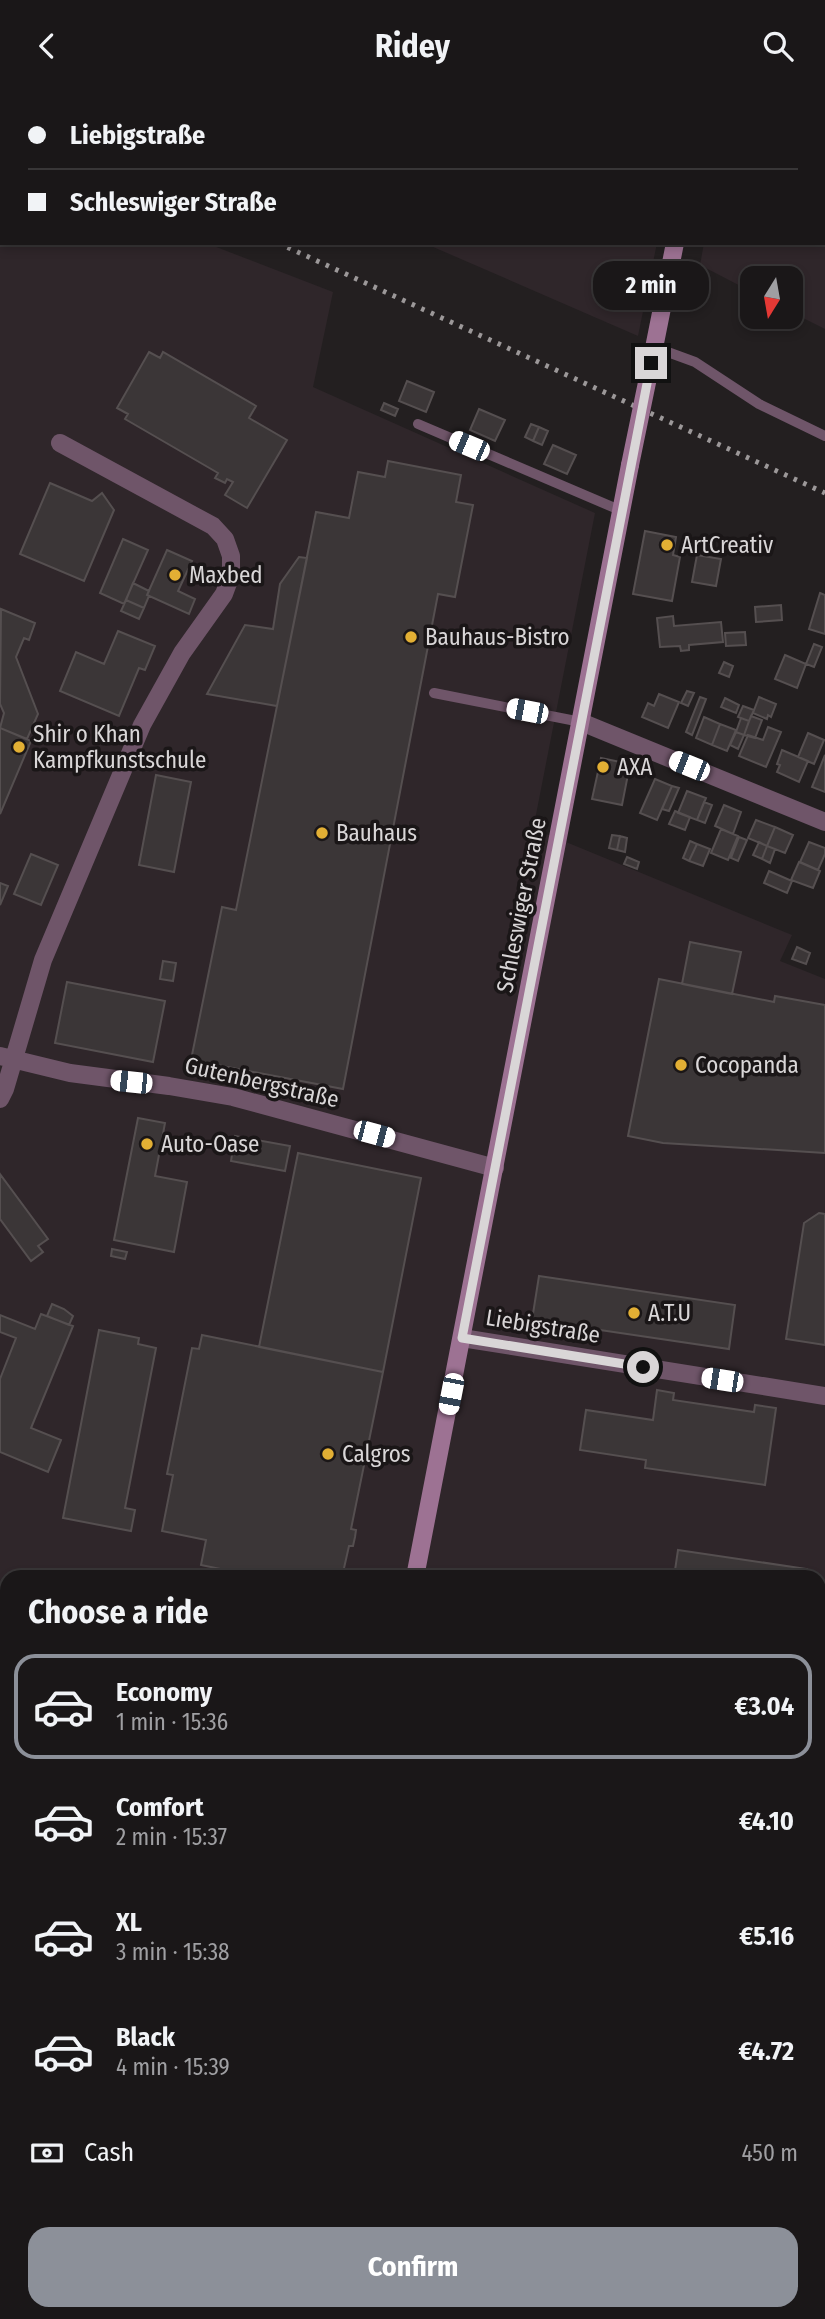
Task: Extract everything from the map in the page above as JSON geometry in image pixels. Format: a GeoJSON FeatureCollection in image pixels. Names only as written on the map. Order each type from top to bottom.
{"type":"FeatureCollection","features":[{"type":"Feature","properties":{"kind":"main road","name":"Schleswiger Straße"},"geometry":{"type":"LineString","coordinates":[[416,1570],[675,245]]}},
{"type":"Feature","properties":{"kind":"street"},"geometry":{"type":"LineString","coordinates":[[0,1099],[5,1089],[7,1058],[43,960],[142,725],[182,653],[224,594],[231,575],[231,557],[225,539],[213,526],[60,443]]}},
{"type":"Feature","properties":{"kind":"street"},"geometry":{"type":"LineString","coordinates":[[581,722],[825,822]]}},
{"type":"Feature","properties":{"kind":"street","name":"Gutenbergstraße"},"geometry":{"type":"LineString","coordinates":[[7,1058],[81,1075],[233,1097],[495,1168]]}},
{"type":"Feature","properties":{"kind":"street","name":"Liebigstraße"},"geometry":{"type":"LineString","coordinates":[[462,1338],[825,1396]]}},
{"type":"Feature","properties":{"kind":"lane"},"geometry":{"type":"LineString","coordinates":[[652,355],[695,362],[759,404],[825,436]]}},
{"type":"Feature","properties":{"kind":"lane"},"geometry":{"type":"LineString","coordinates":[[418,424],[622,511]]}},
{"type":"Feature","properties":{"kind":"lane"},"geometry":{"type":"LineString","coordinates":[[434,693],[581,722]]}},
{"type":"Feature","properties":{"kind":"shaded area"},"geometry":{"type":"Polygon","coordinates":[[[0,245],[211,245],[333,292],[313,387],[595,513],[533,830],[792,935],[780,961],[825,979],[825,1570],[0,1570],[0,245]]]}},
{"type":"Feature","properties":{"kind":"shaded area"},"geometry":{"type":"Polygon","coordinates":[[[429,245],[657,245],[638,336],[429,245]]]}},
{"type":"Feature","properties":{"kind":"shaded area"},"geometry":{"type":"Polygon","coordinates":[[[704,245],[825,245],[825,329],[803,318],[803,266],[740,266],[740,286],[700,265],[704,245]]]}},
{"type":"Feature","properties":{"kind":"building"},"geometry":{"type":"Polygon","coordinates":[[[149,352],[160,358],[163,352],[256,406],[249,418],[287,440],[247,508],[225,495],[233,482],[227,479],[225,483],[215,478],[218,473],[125,419],[128,414],[117,408],[149,352]]]}},
{"type":"Feature","properties":{"kind":"building"},"geometry":{"type":"Polygon","coordinates":[[[407,381],[434,392],[426,412],[399,401],[407,381]]]}},
{"type":"Feature","properties":{"kind":"building"},"geometry":{"type":"Polygon","coordinates":[[[384,403],[398,409],[395,416],[381,410],[384,403]]]}},
{"type":"Feature","properties":{"kind":"building"},"geometry":{"type":"Polygon","coordinates":[[[479,409],[505,420],[495,441],[470,430],[479,409]]]}},
{"type":"Feature","properties":{"kind":"building"},"geometry":{"type":"Polygon","coordinates":[[[531,424],[539,427],[533,441],[525,437],[531,424]]]}},
{"type":"Feature","properties":{"kind":"building"},"geometry":{"type":"Polygon","coordinates":[[[539,427],[548,431],[542,445],[533,441],[539,427]]]}},
{"type":"Feature","properties":{"kind":"building"},"geometry":{"type":"Polygon","coordinates":[[[553,445],[576,455],[567,474],[544,464],[553,445]]]}},
{"type":"Feature","properties":{"kind":"building","name":"Bauhaus"},"geometry":{"type":"Polygon","coordinates":[[[388,461],[461,475],[456,502],[473,505],[455,597],[438,594],[343,1089],[191,1060],[222,907],[236,910],[316,512],[349,518],[358,472],[385,477],[388,461]]]}},
{"type":"Feature","properties":{"kind":"building"},"geometry":{"type":"Polygon","coordinates":[[[50,483],[92,501],[102,493],[114,510],[84,581],[20,554],[50,483]]]}},
{"type":"Feature","properties":{"kind":"building"},"geometry":{"type":"Polygon","coordinates":[[[645,531],[676,537],[673,555],[680,557],[672,601],[633,594],[645,531]]]}},
{"type":"Feature","properties":{"kind":"building"},"geometry":{"type":"Polygon","coordinates":[[[123,539],[148,550],[124,604],[100,593],[123,539]]]}},
{"type":"Feature","properties":{"kind":"building"},"geometry":{"type":"Polygon","coordinates":[[[167,550],[192,561],[178,591],[195,599],[189,614],[147,595],[167,550]]]}},
{"type":"Feature","properties":{"kind":"building"},"geometry":{"type":"Polygon","coordinates":[[[697,555],[721,559],[716,586],[692,582],[697,555]]]}},
{"type":"Feature","properties":{"kind":"building"},"geometry":{"type":"Polygon","coordinates":[[[299,557],[307,558],[277,706],[207,694],[245,625],[273,629],[280,584],[299,557]]]}},
{"type":"Feature","properties":{"kind":"building"},"geometry":{"type":"Polygon","coordinates":[[[133,583],[149,591],[144,608],[126,600],[133,583]]]}},
{"type":"Feature","properties":{"kind":"building"},"geometry":{"type":"Polygon","coordinates":[[[820,593],[825,595],[825,634],[809,629],[820,593]]]}},
{"type":"Feature","properties":{"kind":"building"},"geometry":{"type":"Polygon","coordinates":[[[126,600],[144,608],[139,619],[121,611],[126,600]]]}},
{"type":"Feature","properties":{"kind":"building"},"geometry":{"type":"Polygon","coordinates":[[[781,605],[782,620],[756,622],[755,607],[781,605]]]}},
{"type":"Feature","properties":{"kind":"building"},"geometry":{"type":"Polygon","coordinates":[[[1,609],[35,623],[29,640],[24,638],[16,657],[38,714],[27,739],[0,728],[4,713],[0,704],[1,609]]]}},
{"type":"Feature","properties":{"kind":"building"},"geometry":{"type":"Polygon","coordinates":[[[673,616],[674,626],[721,622],[723,642],[689,645],[689,650],[681,651],[680,646],[660,647],[657,618],[673,616]]]}},
{"type":"Feature","properties":{"kind":"building"},"geometry":{"type":"Polygon","coordinates":[[[118,631],[155,646],[145,670],[139,668],[119,716],[60,691],[76,652],[104,664],[118,631]]]}},
{"type":"Feature","properties":{"kind":"building"},"geometry":{"type":"Polygon","coordinates":[[[745,632],[746,645],[726,646],[725,633],[745,632]]]}},
{"type":"Feature","properties":{"kind":"building"},"geometry":{"type":"Polygon","coordinates":[[[814,644],[822,647],[814,667],[806,664],[814,644]]]}},
{"type":"Feature","properties":{"kind":"building"},"geometry":{"type":"Polygon","coordinates":[[[785,655],[806,664],[797,688],[775,679],[785,655]]]}},
{"type":"Feature","properties":{"kind":"building"},"geometry":{"type":"Polygon","coordinates":[[[724,662],[733,666],[729,677],[719,673],[724,662]]]}},
{"type":"Feature","properties":{"kind":"building"},"geometry":{"type":"Polygon","coordinates":[[[687,691],[694,693],[688,706],[681,703],[687,691]]]}},
{"type":"Feature","properties":{"kind":"building"},"geometry":{"type":"Polygon","coordinates":[[[659,694],[679,702],[668,728],[642,717],[648,703],[654,706],[659,694]]]}},
{"type":"Feature","properties":{"kind":"building"},"geometry":{"type":"Polygon","coordinates":[[[700,697],[706,699],[692,735],[686,732],[700,697]]]}},
{"type":"Feature","properties":{"kind":"building"},"geometry":{"type":"Polygon","coordinates":[[[759,697],[776,704],[771,717],[768,715],[767,719],[753,713],[759,697]]]}},
{"type":"Feature","properties":{"kind":"building"},"geometry":{"type":"Polygon","coordinates":[[[725,698],[739,705],[736,713],[721,707],[725,698]]]}},
{"type":"Feature","properties":{"kind":"building"},"geometry":{"type":"Polygon","coordinates":[[[743,706],[754,710],[749,721],[738,717],[743,706]]]}},
{"type":"Feature","properties":{"kind":"building"},"geometry":{"type":"Polygon","coordinates":[[[751,716],[762,720],[755,738],[744,735],[751,716]]]}},
{"type":"Feature","properties":{"kind":"building"},"geometry":{"type":"Polygon","coordinates":[[[704,717],[720,724],[712,745],[696,738],[704,717]]]}},
{"type":"Feature","properties":{"kind":"building"},"geometry":{"type":"Polygon","coordinates":[[[741,718],[749,721],[744,735],[736,732],[741,718]]]}},
{"type":"Feature","properties":{"kind":"building"},"geometry":{"type":"Polygon","coordinates":[[[720,724],[736,730],[727,751],[712,745],[720,724]]]}},
{"type":"Feature","properties":{"kind":"building"},"geometry":{"type":"Polygon","coordinates":[[[768,727],[781,732],[766,767],[739,756],[748,735],[763,740],[768,727]]]}},
{"type":"Feature","properties":{"kind":"building"},"geometry":{"type":"Polygon","coordinates":[[[0,728],[31,741],[0,814],[0,728]]]}},
{"type":"Feature","properties":{"kind":"building"},"geometry":{"type":"Polygon","coordinates":[[[736,732],[744,735],[738,749],[730,745],[736,732]]]}},
{"type":"Feature","properties":{"kind":"building"},"geometry":{"type":"Polygon","coordinates":[[[808,733],[824,740],[814,764],[798,757],[808,733]]]}},
{"type":"Feature","properties":{"kind":"building"},"geometry":{"type":"Polygon","coordinates":[[[782,750],[808,761],[799,782],[777,772],[782,750]]]}},
{"type":"Feature","properties":{"kind":"building"},"geometry":{"type":"Polygon","coordinates":[[[825,755],[825,792],[812,787],[825,755]]]}},
{"type":"Feature","properties":{"kind":"building"},"geometry":{"type":"Polygon","coordinates":[[[601,758],[630,764],[622,805],[592,799],[601,758]]]}},
{"type":"Feature","properties":{"kind":"building"},"geometry":{"type":"Polygon","coordinates":[[[156,775],[191,782],[174,872],[139,865],[156,775]]]}},
{"type":"Feature","properties":{"kind":"building"},"geometry":{"type":"Polygon","coordinates":[[[655,779],[672,786],[657,820],[640,813],[655,779]]]}},
{"type":"Feature","properties":{"kind":"building"},"geometry":{"type":"Polygon","coordinates":[[[672,786],[679,788],[669,811],[662,809],[672,786]]]}},
{"type":"Feature","properties":{"kind":"building"},"geometry":{"type":"Polygon","coordinates":[[[687,791],[706,798],[697,820],[678,813],[687,791]]]}},
{"type":"Feature","properties":{"kind":"building"},"geometry":{"type":"Polygon","coordinates":[[[704,802],[712,805],[705,823],[697,820],[704,802]]]}},
{"type":"Feature","properties":{"kind":"building"},"geometry":{"type":"Polygon","coordinates":[[[724,805],[741,812],[733,834],[715,826],[724,805]]]}},
{"type":"Feature","properties":{"kind":"building"},"geometry":{"type":"Polygon","coordinates":[[[675,811],[690,817],[685,830],[669,824],[675,811]]]}},
{"type":"Feature","properties":{"kind":"building"},"geometry":{"type":"Polygon","coordinates":[[[756,820],[775,827],[767,846],[748,838],[756,820]]]}},
{"type":"Feature","properties":{"kind":"building"},"geometry":{"type":"Polygon","coordinates":[[[775,827],[793,835],[785,853],[767,846],[775,827]]]}},
{"type":"Feature","properties":{"kind":"building"},"geometry":{"type":"Polygon","coordinates":[[[721,829],[738,836],[728,860],[711,853],[721,829]]]}},
{"type":"Feature","properties":{"kind":"building"},"geometry":{"type":"Polygon","coordinates":[[[612,835],[620,836],[617,850],[609,848],[612,835]]]}},
{"type":"Feature","properties":{"kind":"building"},"geometry":{"type":"Polygon","coordinates":[[[620,836],[627,838],[625,852],[617,850],[620,836]]]}},
{"type":"Feature","properties":{"kind":"building"},"geometry":{"type":"Polygon","coordinates":[[[739,837],[747,840],[738,861],[731,858],[739,837]]]}},
{"type":"Feature","properties":{"kind":"building"},"geometry":{"type":"Polygon","coordinates":[[[690,841],[697,844],[689,861],[683,858],[690,841]]]}},
{"type":"Feature","properties":{"kind":"building"},"geometry":{"type":"Polygon","coordinates":[[[759,842],[767,846],[762,859],[753,855],[759,842]]]}},
{"type":"Feature","properties":{"kind":"building"},"geometry":{"type":"Polygon","coordinates":[[[809,842],[825,848],[818,870],[800,862],[809,842]]]}},
{"type":"Feature","properties":{"kind":"building"},"geometry":{"type":"Polygon","coordinates":[[[697,844],[710,849],[703,866],[689,861],[697,844]]]}},
{"type":"Feature","properties":{"kind":"building"},"geometry":{"type":"Polygon","coordinates":[[[767,846],[775,849],[770,863],[762,859],[767,846]]]}},
{"type":"Feature","properties":{"kind":"building"},"geometry":{"type":"Polygon","coordinates":[[[31,854],[58,865],[41,905],[14,894],[31,854]]]}},
{"type":"Feature","properties":{"kind":"building"},"geometry":{"type":"Polygon","coordinates":[[[627,857],[639,862],[637,869],[624,864],[627,857]]]}},
{"type":"Feature","properties":{"kind":"building"},"geometry":{"type":"Polygon","coordinates":[[[799,862],[820,871],[813,888],[791,880],[799,862]]]}},
{"type":"Feature","properties":{"kind":"building"},"geometry":{"type":"Polygon","coordinates":[[[769,871],[792,881],[787,893],[764,883],[769,871]]]}},
{"type":"Feature","properties":{"kind":"building"},"geometry":{"type":"Polygon","coordinates":[[[0,883],[8,886],[0,905],[0,883]]]}},
{"type":"Feature","properties":{"kind":"building"},"geometry":{"type":"Polygon","coordinates":[[[690,942],[741,952],[732,994],[682,984],[690,942]]]}},
{"type":"Feature","properties":{"kind":"building"},"geometry":{"type":"Polygon","coordinates":[[[797,947],[810,953],[806,964],[792,959],[797,947]]]}},
{"type":"Feature","properties":{"kind":"building"},"geometry":{"type":"Polygon","coordinates":[[[163,961],[176,963],[173,981],[160,979],[163,961]]]}},
{"type":"Feature","properties":{"kind":"building"},"geometry":{"type":"Polygon","coordinates":[[[659,979],[774,1002],[775,996],[825,1005],[825,1153],[663,1143],[628,1136],[659,979]]]}},
{"type":"Feature","properties":{"kind":"building"},"geometry":{"type":"Polygon","coordinates":[[[67,982],[165,1001],[153,1062],[55,1043],[67,982]]]}},
{"type":"Feature","properties":{"kind":"building"},"geometry":{"type":"Polygon","coordinates":[[[138,1118],[165,1123],[155,1176],[187,1182],[174,1252],[114,1240],[138,1118]]]}},
{"type":"Feature","properties":{"kind":"building"},"geometry":{"type":"Polygon","coordinates":[[[235,1136],[290,1146],[285,1171],[231,1161],[235,1136]]]}},
{"type":"Feature","properties":{"kind":"building"},"geometry":{"type":"Polygon","coordinates":[[[298,1153],[421,1178],[383,1372],[259,1347],[298,1153]]]}},
{"type":"Feature","properties":{"kind":"building"},"geometry":{"type":"Polygon","coordinates":[[[0,1174],[48,1239],[38,1246],[43,1252],[31,1261],[0,1219],[0,1174]]]}},
{"type":"Feature","properties":{"kind":"building"},"geometry":{"type":"Polygon","coordinates":[[[819,1213],[825,1214],[825,1345],[786,1339],[804,1223],[819,1213]]]}},
{"type":"Feature","properties":{"kind":"building"},"geometry":{"type":"Polygon","coordinates":[[[112,1249],[127,1252],[125,1259],[111,1256],[112,1249]]]}},
{"type":"Feature","properties":{"kind":"building","name":"A.T.U"},"geometry":{"type":"Polygon","coordinates":[[[539,1276],[735,1305],[729,1349],[532,1320],[539,1276]]]}},
{"type":"Feature","properties":{"kind":"building"},"geometry":{"type":"Polygon","coordinates":[[[52,1304],[73,1316],[69,1325],[47,1316],[52,1304]]]}},
{"type":"Feature","properties":{"kind":"building"},"geometry":{"type":"Polygon","coordinates":[[[41,1314],[73,1326],[31,1428],[61,1440],[48,1472],[0,1452],[0,1379],[16,1338],[0,1332],[0,1315],[35,1329],[41,1314]]]}},
{"type":"Feature","properties":{"kind":"building"},"geometry":{"type":"Polygon","coordinates":[[[99,1330],[139,1338],[138,1344],[156,1348],[125,1508],[135,1510],[131,1531],[63,1518],[99,1330]]]}},
{"type":"Feature","properties":{"kind":"building"},"geometry":{"type":"Polygon","coordinates":[[[202,1335],[383,1372],[351,1529],[356,1530],[355,1537],[353,1546],[349,1546],[344,1570],[225,1570],[201,1565],[206,1540],[162,1531],[173,1475],[167,1474],[192,1348],[199,1349],[202,1335]]]}},
{"type":"Feature","properties":{"kind":"building"},"geometry":{"type":"Polygon","coordinates":[[[657,1390],[674,1393],[673,1400],[754,1412],[755,1405],[776,1408],[765,1485],[645,1468],[646,1460],[580,1450],[586,1410],[653,1420],[657,1390]]]}},
{"type":"Feature","properties":{"kind":"building"},"geometry":{"type":"Polygon","coordinates":[[[678,1550],[807,1569],[807,1570],[675,1570],[678,1550]]]}},
{"type":"Feature","properties":{"kind":"railway"},"geometry":{"type":"LineString","coordinates":[[282,245],[825,493]]}},
{"type":"Feature","properties":{"kind":"place","name":"ArtCreativ"},"geometry":{"type":"Point","coordinates":[667,545]}},
{"type":"Feature","properties":{"kind":"place","name":"Maxbed"},"geometry":{"type":"Point","coordinates":[175,575]}},
{"type":"Feature","properties":{"kind":"place","name":"Bauhaus-Bistro"},"geometry":{"type":"Point","coordinates":[411,637]}},
{"type":"Feature","properties":{"kind":"place","name":"Shir o Khan Kampfkunstschule"},"geometry":{"type":"Point","coordinates":[19,747]}},
{"type":"Feature","properties":{"kind":"place","name":"AXA"},"geometry":{"type":"Point","coordinates":[603,767]}},
{"type":"Feature","properties":{"kind":"place","name":"Bauhaus"},"geometry":{"type":"Point","coordinates":[322,833]}},
{"type":"Feature","properties":{"kind":"place","name":"Cocopanda"},"geometry":{"type":"Point","coordinates":[681,1065]}},
{"type":"Feature","properties":{"kind":"place","name":"Auto-Oase"},"geometry":{"type":"Point","coordinates":[147,1144]}},
{"type":"Feature","properties":{"kind":"place","name":"A.T.U"},"geometry":{"type":"Point","coordinates":[634,1313]}},
{"type":"Feature","properties":{"kind":"place","name":"Calgros"},"geometry":{"type":"Point","coordinates":[328,1454]}},
{"type":"Feature","properties":{"kind":"route"},"geometry":{"type":"LineString","coordinates":[[643,1367],[462,1338],[651,363]]}}]}
